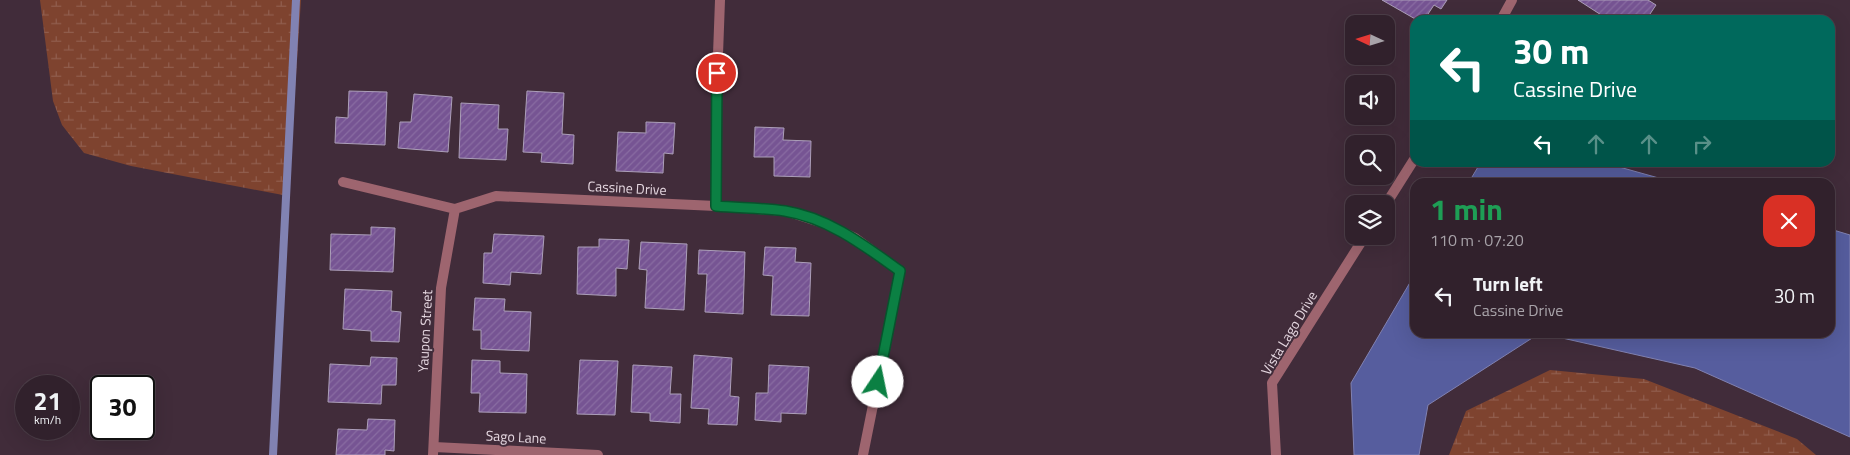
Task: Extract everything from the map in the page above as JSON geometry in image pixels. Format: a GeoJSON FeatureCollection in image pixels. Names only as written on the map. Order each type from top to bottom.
{"type":"FeatureCollection","features":[{"type":"Feature","properties":{"kind":"street"},"geometry":{"type":"LineString","coordinates":[[716,206],[716,109],[720,0]]}},
{"type":"Feature","properties":{"kind":"street"},"geometry":{"type":"LineString","coordinates":[[1504,15],[1512,0]]}},
{"type":"Feature","properties":{"kind":"street"},"geometry":{"type":"LineString","coordinates":[[1392,195],[1410,166]]}},
{"type":"Feature","properties":{"kind":"street"},"geometry":{"type":"LineString","coordinates":[[343,182],[455,209]]}},
{"type":"Feature","properties":{"kind":"street","name":"Cassine Drive"},"geometry":{"type":"LineString","coordinates":[[455,209],[496,196],[716,206],[786,212],[823,223],[855,238],[900,271],[863,455]]}},
{"type":"Feature","properties":{"kind":"street","name":"Yaupon Street"},"geometry":{"type":"LineString","coordinates":[[433,451],[441,288],[455,209]]}},
{"type":"Feature","properties":{"kind":"street","name":"Vista Lago Drive"},"geometry":{"type":"LineString","coordinates":[[1276,455],[1272,383],[1359,245]]}},
{"type":"Feature","properties":{"kind":"street","name":"Sago Lane"},"geometry":{"type":"LineString","coordinates":[[433,451],[598,455]]}},
{"type":"Feature","properties":{"kind":"green space"},"geometry":{"type":"Polygon","coordinates":[[[40,0],[301,0],[288,196],[131,166],[84,153],[62,125],[53,101],[40,0]]]}},
{"type":"Feature","properties":{"kind":"green space"},"geometry":{"type":"Polygon","coordinates":[[[1550,370],[1644,379],[1797,439],[1816,455],[1449,455],[1466,411],[1550,370]]]}},
{"type":"Feature","properties":{"kind":"water"},"geometry":{"type":"Polygon","coordinates":[[[1478,167],[1619,167],[1659,178],[1471,178],[1478,167]]]}},
{"type":"Feature","properties":{"kind":"water"},"geometry":{"type":"Polygon","coordinates":[[[1835,230],[1850,235],[1850,437],[1695,368],[1562,338],[1835,338],[1835,230]]]}},
{"type":"Feature","properties":{"kind":"water"},"geometry":{"type":"Polygon","coordinates":[[[1410,283],[1410,338],[1532,338],[1428,405],[1419,455],[1354,455],[1351,383],[1410,283]]]}},
{"type":"Feature","properties":{"kind":"building"},"geometry":{"type":"Polygon","coordinates":[[[1382,0],[1447,0],[1441,9],[1434,5],[1427,15],[1410,16],[1382,0]]]}},
{"type":"Feature","properties":{"kind":"building"},"geometry":{"type":"Polygon","coordinates":[[[1578,0],[1648,0],[1656,5],[1649,15],[1601,15],[1578,0]]]}},
{"type":"Feature","properties":{"kind":"building"},"geometry":{"type":"Polygon","coordinates":[[[349,91],[387,92],[385,145],[335,143],[336,117],[348,118],[349,91]]]}},
{"type":"Feature","properties":{"kind":"building"},"geometry":{"type":"Polygon","coordinates":[[[527,91],[564,93],[562,134],[574,135],[573,164],[541,162],[542,153],[523,152],[527,91]]]}},
{"type":"Feature","properties":{"kind":"building"},"geometry":{"type":"Polygon","coordinates":[[[414,94],[452,97],[448,152],[398,148],[400,122],[411,122],[414,94]]]}},
{"type":"Feature","properties":{"kind":"building"},"geometry":{"type":"Polygon","coordinates":[[[461,103],[499,105],[498,129],[508,129],[506,160],[459,158],[461,103]]]}},
{"type":"Feature","properties":{"kind":"building"},"geometry":{"type":"Polygon","coordinates":[[[646,122],[675,123],[673,154],[664,153],[663,173],[616,171],[618,132],[646,133],[646,122]]]}},
{"type":"Feature","properties":{"kind":"building"},"geometry":{"type":"Polygon","coordinates":[[[755,127],[784,128],[783,140],[811,141],[810,177],[774,176],[774,157],[754,157],[755,127]]]}},
{"type":"Feature","properties":{"kind":"building"},"geometry":{"type":"Polygon","coordinates":[[[371,227],[395,228],[393,272],[330,270],[331,234],[371,235],[371,227]]]}},
{"type":"Feature","properties":{"kind":"building"},"geometry":{"type":"Polygon","coordinates":[[[494,234],[544,236],[541,274],[511,272],[510,285],[483,283],[484,253],[492,253],[494,234]]]}},
{"type":"Feature","properties":{"kind":"building"},"geometry":{"type":"Polygon","coordinates":[[[599,239],[629,240],[627,269],[616,268],[616,296],[577,294],[578,247],[599,247],[599,239]]]}},
{"type":"Feature","properties":{"kind":"building"},"geometry":{"type":"Polygon","coordinates":[[[641,242],[687,244],[684,310],[645,308],[647,270],[639,269],[641,242]]]}},
{"type":"Feature","properties":{"kind":"building"},"geometry":{"type":"Polygon","coordinates":[[[765,247],[796,248],[795,262],[811,263],[809,316],[771,315],[773,276],[763,275],[765,247]]]}},
{"type":"Feature","properties":{"kind":"building"},"geometry":{"type":"Polygon","coordinates":[[[699,250],[745,252],[743,314],[705,312],[707,274],[698,274],[699,250]]]}},
{"type":"Feature","properties":{"kind":"building"},"geometry":{"type":"Polygon","coordinates":[[[345,289],[392,291],[391,311],[401,312],[399,342],[371,341],[371,331],[343,329],[345,289]]]}},
{"type":"Feature","properties":{"kind":"building"},"geometry":{"type":"Polygon","coordinates":[[[475,298],[505,299],[504,311],[531,312],[529,351],[481,349],[481,330],[473,330],[475,298]]]}},
{"type":"Feature","properties":{"kind":"building"},"geometry":{"type":"Polygon","coordinates":[[[694,355],[732,358],[730,396],[739,397],[737,425],[708,424],[709,409],[691,408],[694,355]]]}},
{"type":"Feature","properties":{"kind":"building"},"geometry":{"type":"Polygon","coordinates":[[[371,357],[397,358],[396,385],[382,385],[381,404],[328,402],[330,364],[370,366],[371,357]]]}},
{"type":"Feature","properties":{"kind":"building"},"geometry":{"type":"Polygon","coordinates":[[[472,360],[500,361],[500,373],[527,374],[526,413],[479,412],[480,393],[471,393],[472,360]]]}},
{"type":"Feature","properties":{"kind":"building"},"geometry":{"type":"Polygon","coordinates":[[[580,360],[618,361],[615,415],[577,414],[580,360]]]}},
{"type":"Feature","properties":{"kind":"building"},"geometry":{"type":"Polygon","coordinates":[[[633,365],[672,367],[670,394],[681,394],[680,423],[650,421],[650,413],[631,412],[633,365]]]}},
{"type":"Feature","properties":{"kind":"building"},"geometry":{"type":"Polygon","coordinates":[[[769,365],[809,367],[806,414],[781,413],[781,422],[755,420],[756,393],[768,393],[769,365]]]}},
{"type":"Feature","properties":{"kind":"building"},"geometry":{"type":"Polygon","coordinates":[[[368,419],[395,420],[394,451],[385,450],[385,455],[336,455],[338,429],[367,430],[368,419]]]}},
{"type":"Feature","properties":{"kind":"waterway"},"geometry":{"type":"LineString","coordinates":[[273,455],[296,0]]}},
{"type":"Feature","properties":{"kind":"route"},"geometry":{"type":"LineString","coordinates":[[717,73],[716,206],[786,212],[823,223],[855,238],[900,271],[878,382]]}}]}
